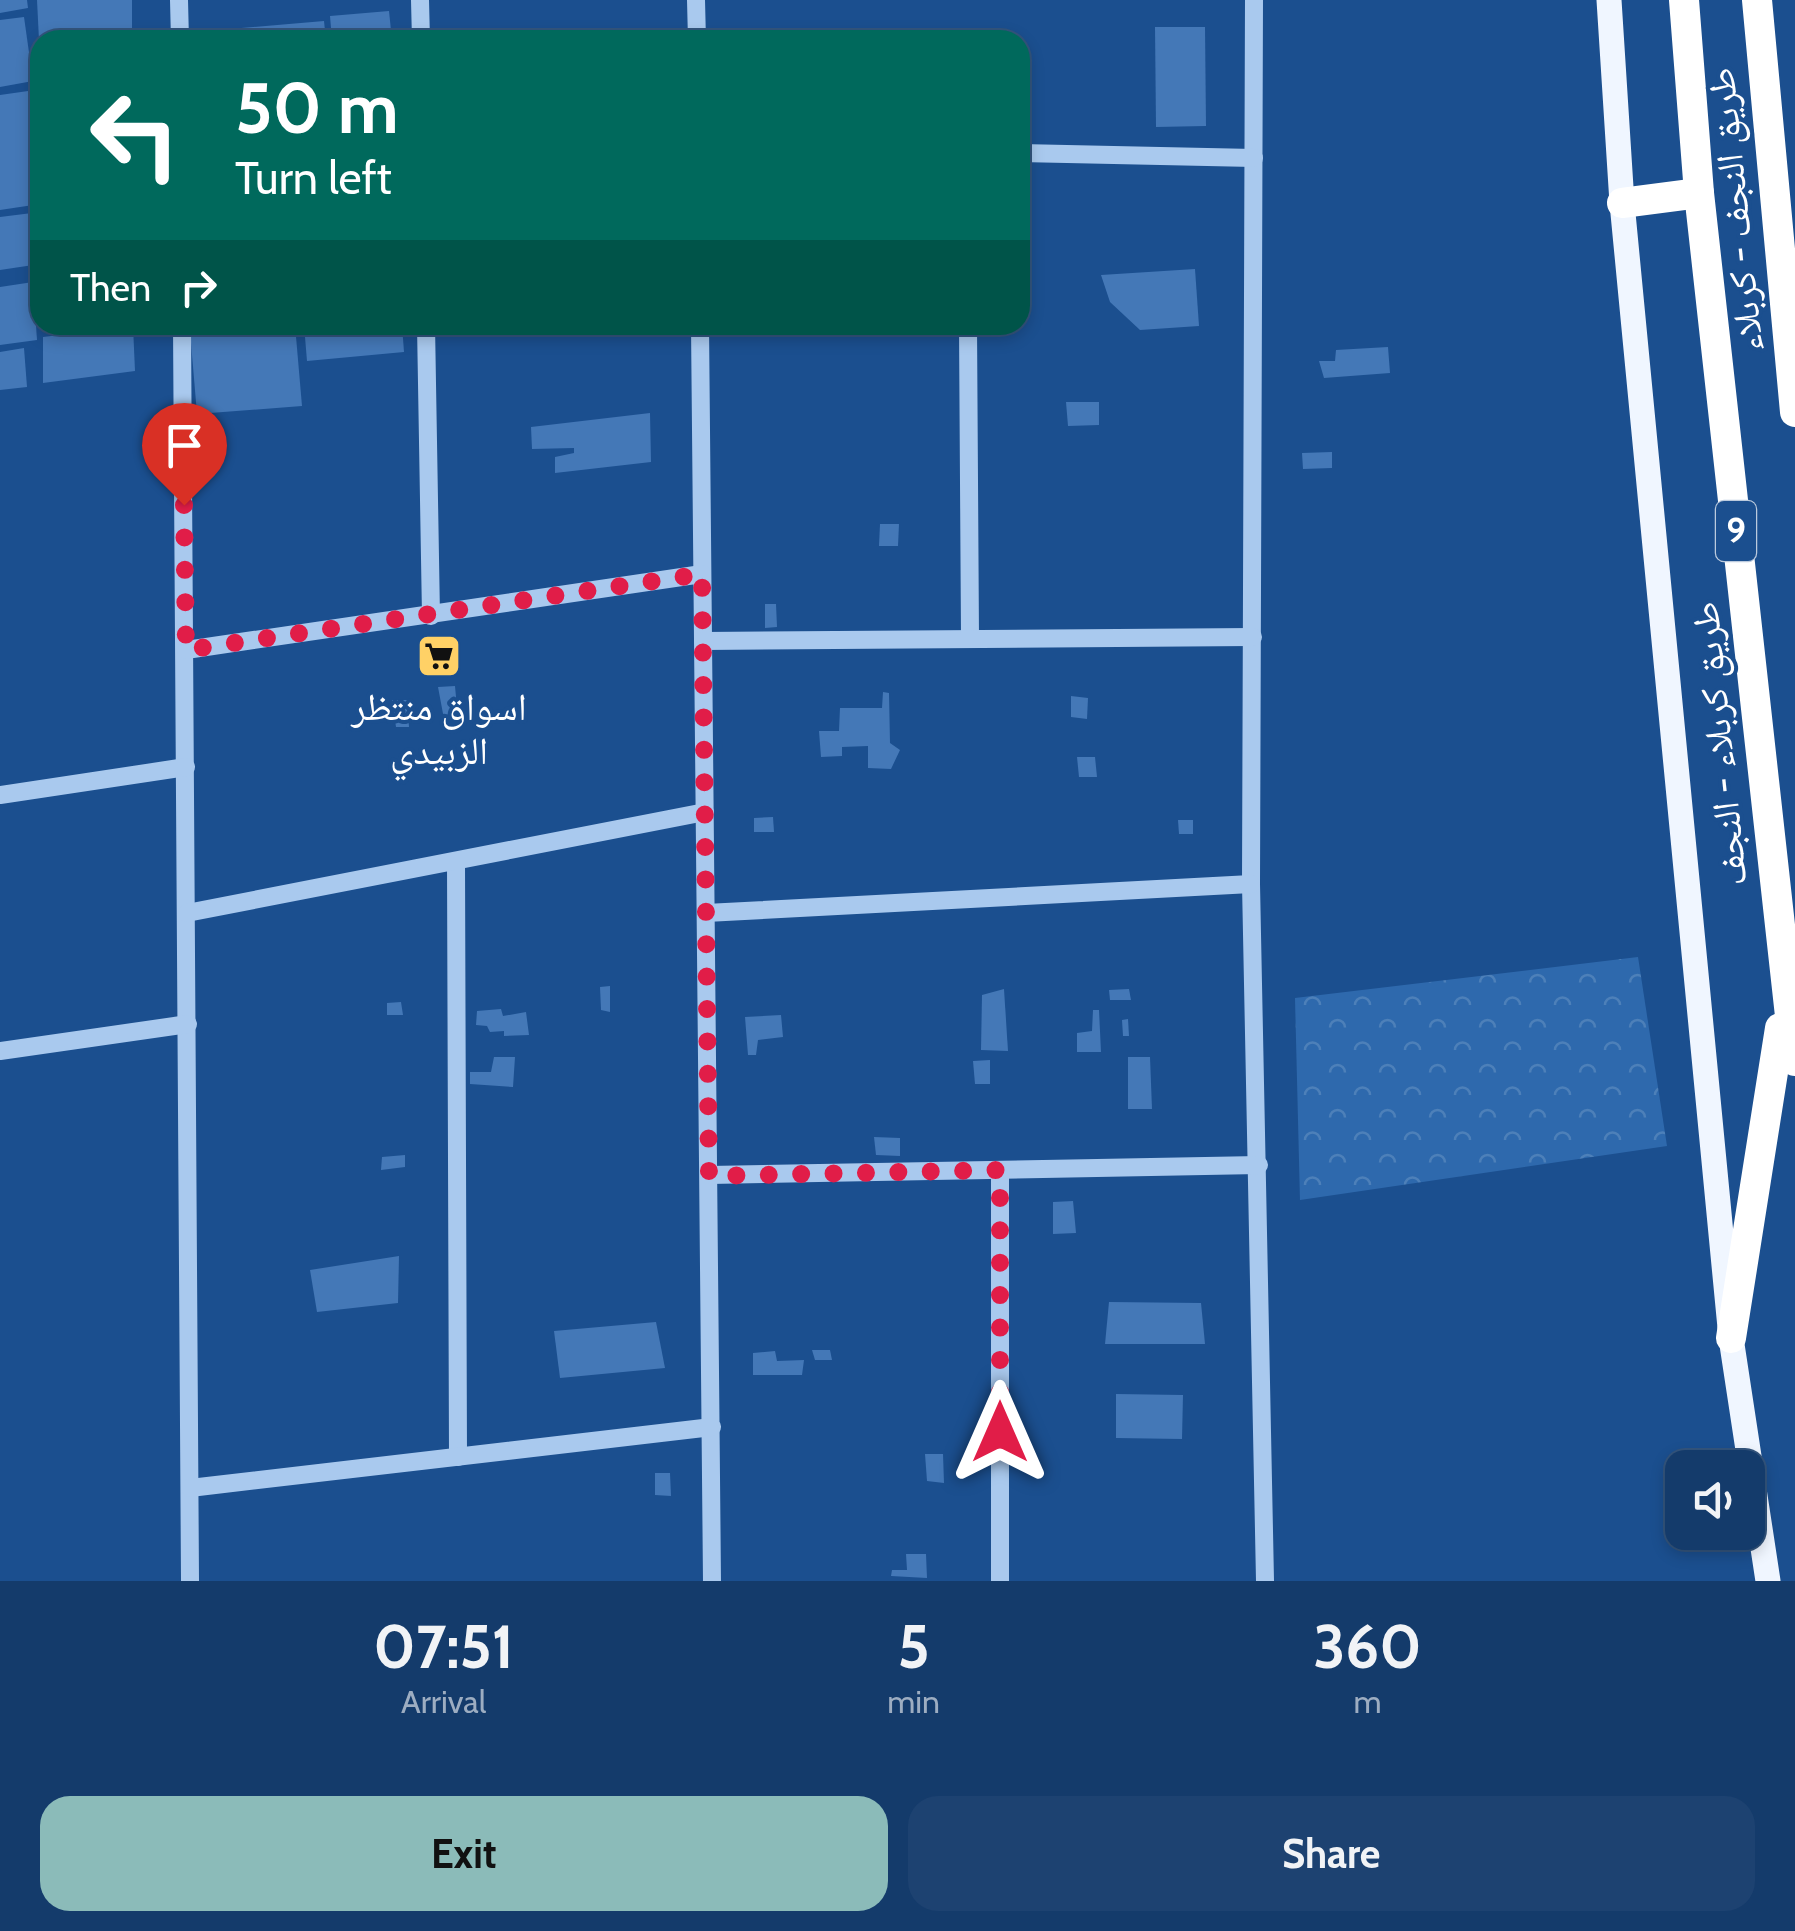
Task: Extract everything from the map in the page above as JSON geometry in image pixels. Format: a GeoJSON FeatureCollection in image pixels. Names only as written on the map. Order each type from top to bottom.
{"type":"FeatureCollection","features":[{"type":"Feature","properties":{"kind":"highway","name":"طريق کربلاء - النجف"},"geometry":{"type":"LineString","coordinates":[[1684,0],[1699,192],[1795,1061]]}},
{"type":"Feature","properties":{"kind":"highway","name":"طريق النجف - کربلاء"},"geometry":{"type":"LineString","coordinates":[[1757,0],[1795,412]]}},
{"type":"Feature","properties":{"kind":"highway"},"geometry":{"type":"LineString","coordinates":[[1622,203],[1699,192]]}},
{"type":"Feature","properties":{"kind":"highway"},"geometry":{"type":"LineString","coordinates":[[1731,1338],[1786,990]]}},
{"type":"Feature","properties":{"kind":"main road"},"geometry":{"type":"LineString","coordinates":[[1609,0],[1622,203],[1731,1338],[1768,1581]]}},
{"type":"Feature","properties":{"kind":"street"},"geometry":{"type":"LineString","coordinates":[[180,30],[179,1],[195,0]]}},
{"type":"Feature","properties":{"kind":"street"},"geometry":{"type":"LineString","coordinates":[[420,0],[421,30]]}},
{"type":"Feature","properties":{"kind":"street"},"geometry":{"type":"LineString","coordinates":[[696,0],[697,30]]}},
{"type":"Feature","properties":{"kind":"street"},"geometry":{"type":"LineString","coordinates":[[1254,0],[1251,884],[1266,1581]]}},
{"type":"Feature","properties":{"kind":"street"},"geometry":{"type":"LineString","coordinates":[[1030,153],[1254,158]]}},
{"type":"Feature","properties":{"kind":"street"},"geometry":{"type":"LineString","coordinates":[[182,335],[190,1581]]}},
{"type":"Feature","properties":{"kind":"street"},"geometry":{"type":"LineString","coordinates":[[426,335],[431,616]]}},
{"type":"Feature","properties":{"kind":"street"},"geometry":{"type":"LineString","coordinates":[[700,335],[712,1581]]}},
{"type":"Feature","properties":{"kind":"street"},"geometry":{"type":"LineString","coordinates":[[968,335],[970,637]]}},
{"type":"Feature","properties":{"kind":"street"},"geometry":{"type":"LineString","coordinates":[[186,650],[702,574]]}},
{"type":"Feature","properties":{"kind":"street"},"geometry":{"type":"LineString","coordinates":[[703,641],[1253,637]]}},
{"type":"Feature","properties":{"kind":"street"},"geometry":{"type":"LineString","coordinates":[[0,795],[186,767]]}},
{"type":"Feature","properties":{"kind":"street"},"geometry":{"type":"LineString","coordinates":[[187,913],[705,812]]}},
{"type":"Feature","properties":{"kind":"street"},"geometry":{"type":"LineString","coordinates":[[456,862],[458,1457]]}},
{"type":"Feature","properties":{"kind":"street"},"geometry":{"type":"LineString","coordinates":[[706,913],[1251,884]]}},
{"type":"Feature","properties":{"kind":"street"},"geometry":{"type":"LineString","coordinates":[[0,1051],[188,1024]]}},
{"type":"Feature","properties":{"kind":"street"},"geometry":{"type":"LineString","coordinates":[[709,1176],[1260,1166]]}},
{"type":"Feature","properties":{"kind":"street"},"geometry":{"type":"LineString","coordinates":[[1000,1170],[1000,1581]]}},
{"type":"Feature","properties":{"kind":"street"},"geometry":{"type":"LineString","coordinates":[[190,1488],[712,1427]]}},
{"type":"Feature","properties":{"kind":"green space"},"geometry":{"type":"Polygon","coordinates":[[[1638,957],[1667,1146],[1300,1200],[1295,998],[1638,957]]]}},
{"type":"Feature","properties":{"kind":"building"},"geometry":{"type":"Polygon","coordinates":[[[0,0],[27,0],[28,8],[0,13],[0,0]]]}},
{"type":"Feature","properties":{"kind":"building"},"geometry":{"type":"Polygon","coordinates":[[[37,0],[132,0],[132,30],[38,30],[37,0]]]}},
{"type":"Feature","properties":{"kind":"building"},"geometry":{"type":"Polygon","coordinates":[[[389,11],[391,30],[331,30],[330,16],[389,11]]]}},
{"type":"Feature","properties":{"kind":"building"},"geometry":{"type":"Polygon","coordinates":[[[24,17],[30,82],[0,87],[0,20],[24,17]]]}},
{"type":"Feature","properties":{"kind":"building"},"geometry":{"type":"Polygon","coordinates":[[[324,21],[325,30],[218,30],[324,21]]]}},
{"type":"Feature","properties":{"kind":"building"},"geometry":{"type":"Polygon","coordinates":[[[1155,27],[1205,27],[1206,126],[1156,127],[1155,27]]]}},
{"type":"Feature","properties":{"kind":"building"},"geometry":{"type":"Polygon","coordinates":[[[28,91],[30,206],[0,210],[0,95],[28,91]]]}},
{"type":"Feature","properties":{"kind":"building"},"geometry":{"type":"Polygon","coordinates":[[[30,213],[30,266],[0,270],[0,217],[30,213]]]}},
{"type":"Feature","properties":{"kind":"building"},"geometry":{"type":"Polygon","coordinates":[[[1195,269],[1199,326],[1140,330],[1110,302],[1101,275],[1195,269]]]}},
{"type":"Feature","properties":{"kind":"building"},"geometry":{"type":"Polygon","coordinates":[[[30,282],[30,335],[37,335],[37,340],[0,345],[0,287],[30,282]]]}},
{"type":"Feature","properties":{"kind":"building"},"geometry":{"type":"Polygon","coordinates":[[[133,335],[135,371],[43,383],[43,337],[133,335]]]}},
{"type":"Feature","properties":{"kind":"building"},"geometry":{"type":"Polygon","coordinates":[[[190,335],[296,335],[302,406],[197,414],[190,335]]]}},
{"type":"Feature","properties":{"kind":"building"},"geometry":{"type":"Polygon","coordinates":[[[305,335],[403,335],[404,352],[307,361],[305,335]]]}},
{"type":"Feature","properties":{"kind":"building"},"geometry":{"type":"Polygon","coordinates":[[[1388,347],[1390,373],[1324,378],[1319,361],[1335,361],[1336,350],[1388,347]]]}},
{"type":"Feature","properties":{"kind":"building"},"geometry":{"type":"Polygon","coordinates":[[[24,348],[27,387],[0,390],[0,352],[24,348]]]}},
{"type":"Feature","properties":{"kind":"building"},"geometry":{"type":"Polygon","coordinates":[[[1066,402],[1099,402],[1099,425],[1068,426],[1066,402]]]}},
{"type":"Feature","properties":{"kind":"building"},"geometry":{"type":"Polygon","coordinates":[[[650,413],[651,462],[555,473],[555,457],[574,453],[574,448],[532,449],[531,427],[650,413]]]}},
{"type":"Feature","properties":{"kind":"building"},"geometry":{"type":"Polygon","coordinates":[[[1332,452],[1332,468],[1303,469],[1302,453],[1332,452]]]}},
{"type":"Feature","properties":{"kind":"building"},"geometry":{"type":"Polygon","coordinates":[[[880,524],[899,524],[898,546],[879,546],[880,524]]]}},
{"type":"Feature","properties":{"kind":"building"},"geometry":{"type":"Polygon","coordinates":[[[765,604],[776,604],[777,627],[765,628],[765,604]]]}},
{"type":"Feature","properties":{"kind":"building"},"geometry":{"type":"Polygon","coordinates":[[[455,686],[458,719],[444,719],[438,687],[455,686]]]}},
{"type":"Feature","properties":{"kind":"building"},"geometry":{"type":"Polygon","coordinates":[[[883,692],[889,693],[890,743],[900,750],[891,769],[868,768],[868,746],[842,747],[842,756],[821,757],[819,731],[839,731],[840,708],[882,708],[883,692]]]}},
{"type":"Feature","properties":{"kind":"building"},"geometry":{"type":"Polygon","coordinates":[[[1071,696],[1088,698],[1087,719],[1071,717],[1071,696]]]}},
{"type":"Feature","properties":{"kind":"building"},"geometry":{"type":"Polygon","coordinates":[[[392,700],[407,700],[409,727],[396,727],[392,700]]]}},
{"type":"Feature","properties":{"kind":"building"},"geometry":{"type":"Polygon","coordinates":[[[1077,757],[1095,757],[1097,777],[1079,777],[1077,757]]]}},
{"type":"Feature","properties":{"kind":"building"},"geometry":{"type":"Polygon","coordinates":[[[773,817],[774,832],[754,832],[754,818],[773,817]]]}},
{"type":"Feature","properties":{"kind":"building"},"geometry":{"type":"Polygon","coordinates":[[[1178,820],[1193,820],[1193,834],[1179,834],[1178,820]]]}},
{"type":"Feature","properties":{"kind":"building"},"geometry":{"type":"Polygon","coordinates":[[[610,986],[610,1012],[601,1010],[600,987],[610,986]]]}},
{"type":"Feature","properties":{"kind":"building"},"geometry":{"type":"Polygon","coordinates":[[[1004,989],[1008,1051],[981,1050],[982,995],[1004,989]]]}},
{"type":"Feature","properties":{"kind":"building"},"geometry":{"type":"Polygon","coordinates":[[[1129,989],[1131,1000],[1110,1000],[1109,990],[1129,989]]]}},
{"type":"Feature","properties":{"kind":"building"},"geometry":{"type":"Polygon","coordinates":[[[401,1002],[403,1015],[387,1015],[387,1003],[401,1002]]]}},
{"type":"Feature","properties":{"kind":"building"},"geometry":{"type":"Polygon","coordinates":[[[501,1009],[503,1016],[526,1012],[529,1035],[504,1036],[504,1031],[490,1032],[487,1026],[476,1025],[477,1011],[501,1009]]]}},
{"type":"Feature","properties":{"kind":"building"},"geometry":{"type":"Polygon","coordinates":[[[1093,1010],[1099,1010],[1101,1052],[1077,1052],[1077,1033],[1092,1031],[1093,1010]]]}},
{"type":"Feature","properties":{"kind":"building"},"geometry":{"type":"Polygon","coordinates":[[[781,1015],[783,1037],[758,1040],[756,1055],[748,1055],[745,1017],[781,1015]]]}},
{"type":"Feature","properties":{"kind":"building"},"geometry":{"type":"Polygon","coordinates":[[[1128,1019],[1129,1036],[1123,1036],[1122,1020],[1128,1019]]]}},
{"type":"Feature","properties":{"kind":"building"},"geometry":{"type":"Polygon","coordinates":[[[494,1057],[515,1057],[513,1087],[470,1084],[470,1072],[491,1072],[494,1057]]]}},
{"type":"Feature","properties":{"kind":"building"},"geometry":{"type":"Polygon","coordinates":[[[1128,1057],[1150,1057],[1152,1109],[1128,1109],[1128,1057]]]}},
{"type":"Feature","properties":{"kind":"building"},"geometry":{"type":"Polygon","coordinates":[[[990,1060],[990,1084],[975,1084],[973,1061],[990,1060]]]}},
{"type":"Feature","properties":{"kind":"building"},"geometry":{"type":"Polygon","coordinates":[[[874,1137],[900,1138],[900,1156],[876,1155],[874,1137]]]}},
{"type":"Feature","properties":{"kind":"building"},"geometry":{"type":"Polygon","coordinates":[[[405,1155],[405,1167],[381,1170],[382,1157],[405,1155]]]}},
{"type":"Feature","properties":{"kind":"building"},"geometry":{"type":"Polygon","coordinates":[[[1073,1201],[1076,1233],[1053,1234],[1053,1202],[1073,1201]]]}},
{"type":"Feature","properties":{"kind":"building"},"geometry":{"type":"Polygon","coordinates":[[[399,1256],[398,1303],[317,1312],[310,1270],[399,1256]]]}},
{"type":"Feature","properties":{"kind":"building"},"geometry":{"type":"Polygon","coordinates":[[[1109,1302],[1201,1303],[1205,1344],[1105,1344],[1109,1302]]]}},
{"type":"Feature","properties":{"kind":"building"},"geometry":{"type":"Polygon","coordinates":[[[656,1322],[665,1368],[560,1378],[554,1331],[656,1322]]]}},
{"type":"Feature","properties":{"kind":"building"},"geometry":{"type":"Polygon","coordinates":[[[812,1350],[830,1350],[832,1360],[815,1360],[812,1350]]]}},
{"type":"Feature","properties":{"kind":"building"},"geometry":{"type":"Polygon","coordinates":[[[775,1351],[777,1361],[804,1360],[802,1375],[753,1375],[753,1353],[775,1351]]]}},
{"type":"Feature","properties":{"kind":"building"},"geometry":{"type":"Polygon","coordinates":[[[1116,1394],[1183,1395],[1182,1439],[1116,1438],[1116,1394]]]}},
{"type":"Feature","properties":{"kind":"building"},"geometry":{"type":"Polygon","coordinates":[[[925,1454],[943,1454],[944,1483],[927,1481],[925,1454]]]}},
{"type":"Feature","properties":{"kind":"building"},"geometry":{"type":"Polygon","coordinates":[[[655,1473],[670,1473],[671,1496],[655,1495],[655,1473]]]}},
{"type":"Feature","properties":{"kind":"building"},"geometry":{"type":"Polygon","coordinates":[[[906,1554],[926,1554],[927,1578],[891,1576],[892,1570],[907,1570],[906,1554]]]}},
{"type":"Feature","properties":{"kind":"place","name":"اسواق منتظر الزبيدي"},"geometry":{"type":"Point","coordinates":[439,656]}},
{"type":"Feature","properties":{"kind":"route"},"geometry":{"type":"LineString","coordinates":[[184,505],[186,650],[702,574],[709,1176],[1000,1170],[1000,1432]]}}]}
